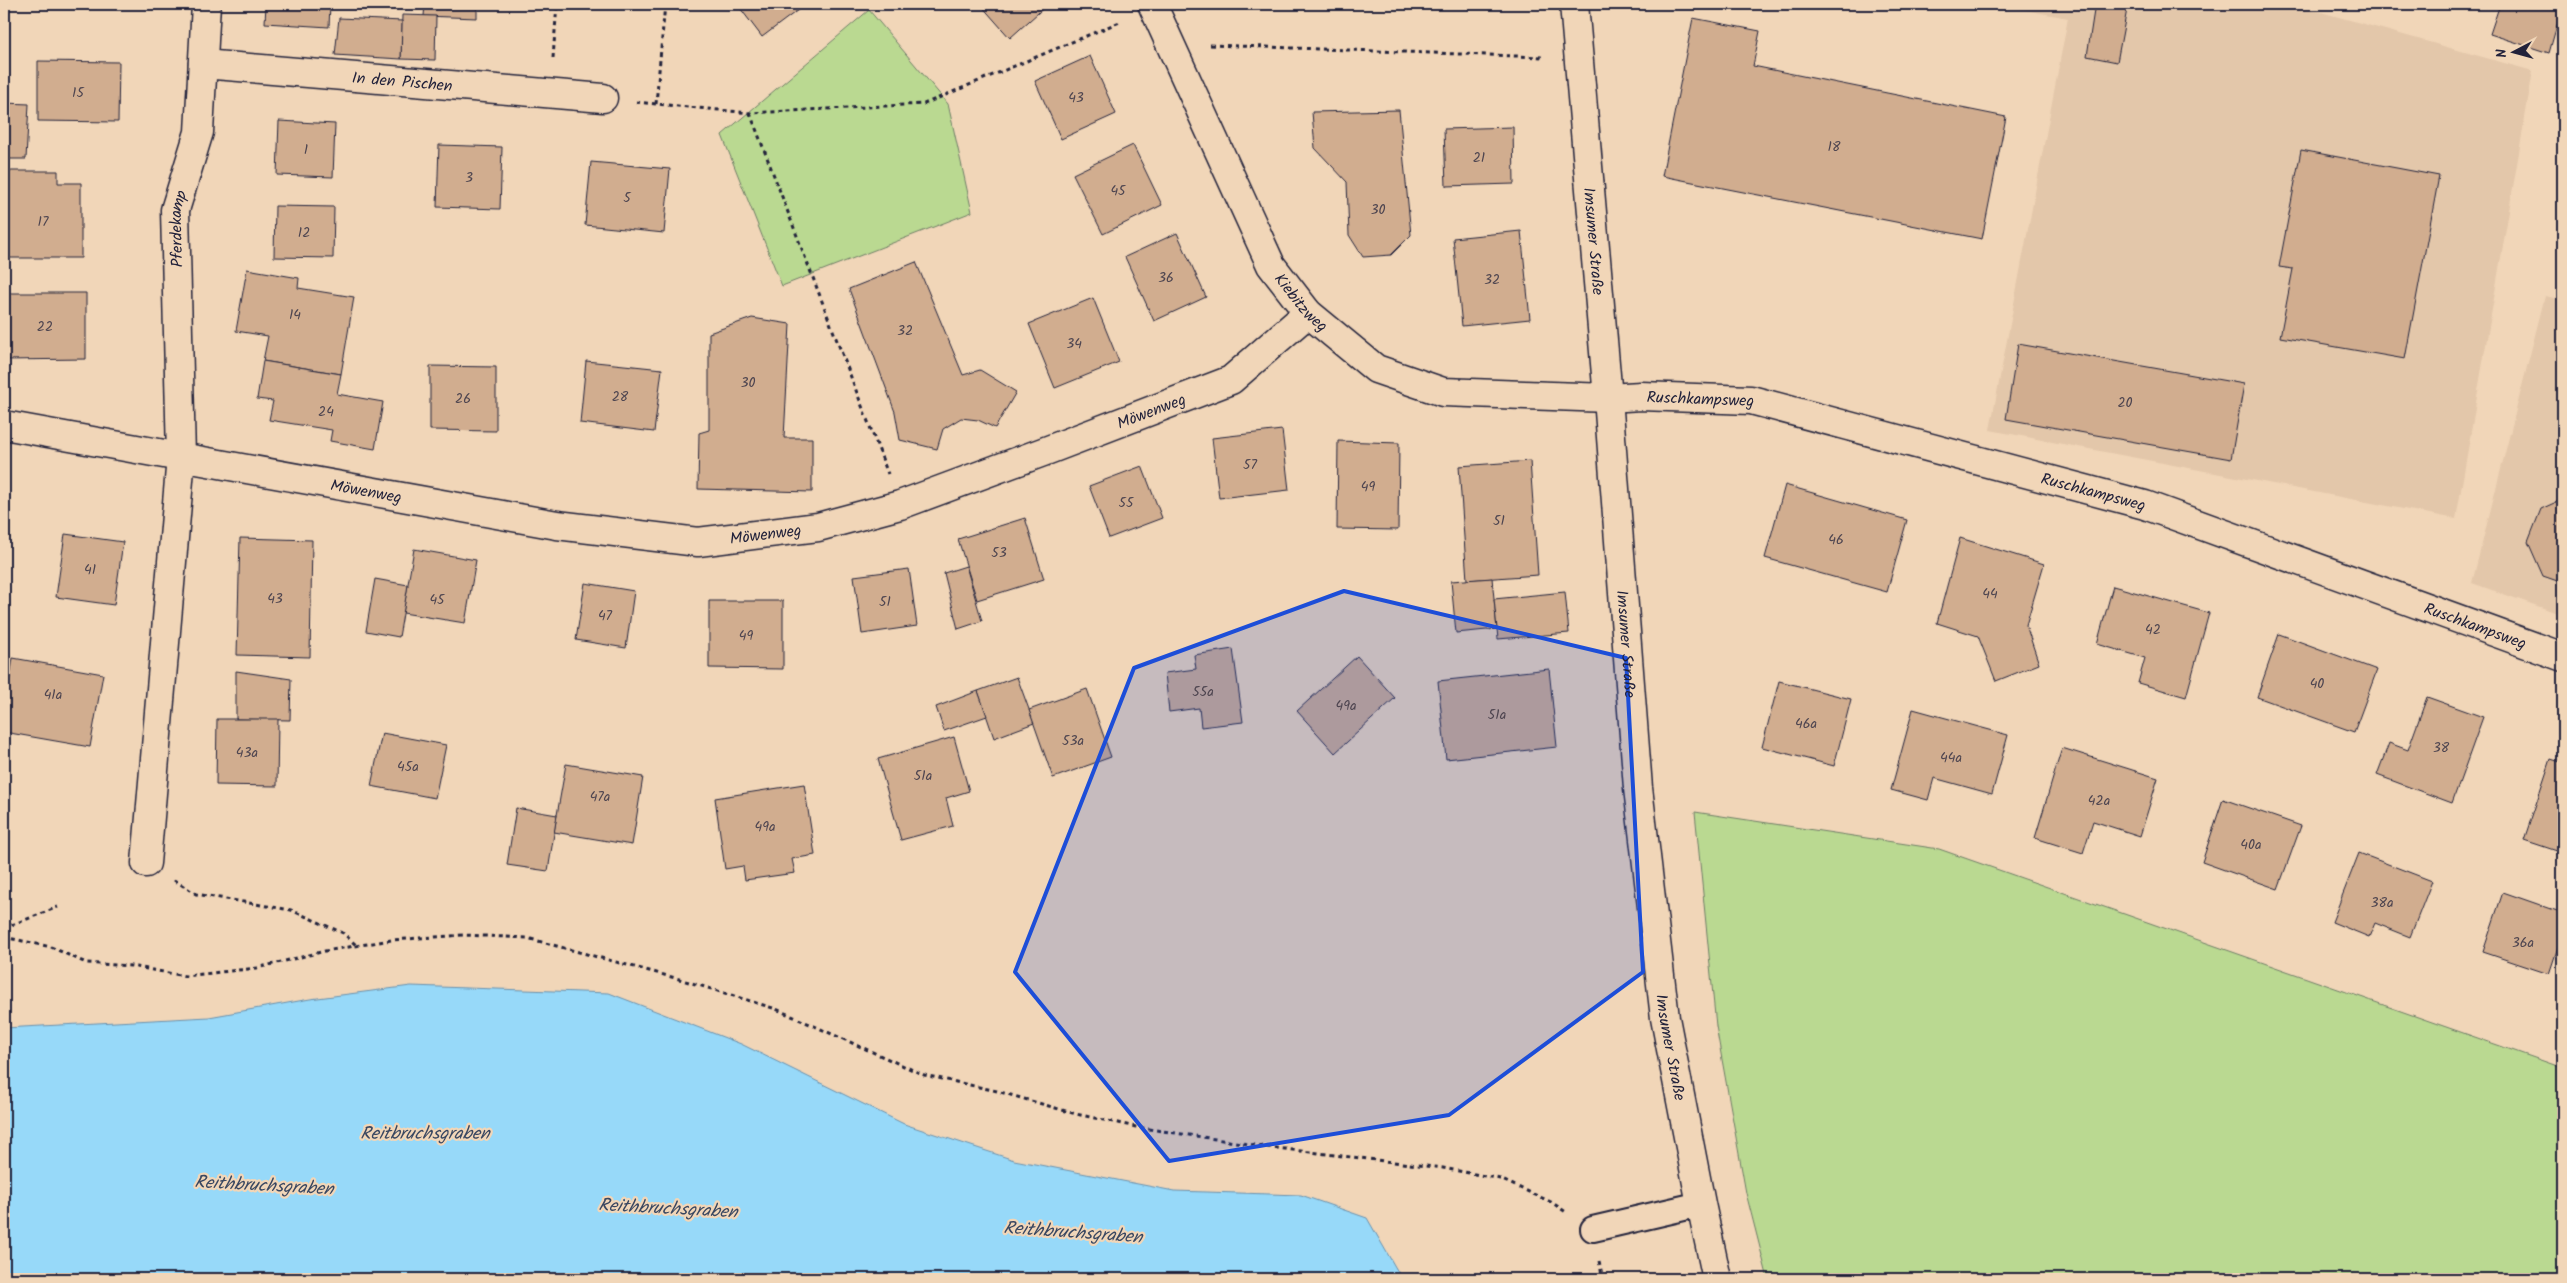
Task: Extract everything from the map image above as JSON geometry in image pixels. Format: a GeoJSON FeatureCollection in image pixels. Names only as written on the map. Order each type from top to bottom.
{"type":"FeatureCollection","features":[{"type":"Feature","properties":{"kind":"street","name":"Pferdekamp"},"geometry":{"type":"LineString","coordinates":[[181,457],[175,210],[200,132],[206,4]]}},
{"type":"Feature","properties":{"kind":"street","name":"Imsumer Straße"},"geometry":{"type":"LineString","coordinates":[[1574,4],[1608,398],[1638,788],[1665,1018],[1700,1204],[1718,1279]]}},
{"type":"Feature","properties":{"kind":"street","name":"Kiebitzweg"},"geometry":{"type":"LineString","coordinates":[[1153,5],[1271,265],[1308,313],[1376,369],[1443,392],[1608,398]]}},
{"type":"Feature","properties":{"kind":"street","name":"In den Pischen"},"geometry":{"type":"LineString","coordinates":[[203,64],[603,98]]}},
{"type":"Feature","properties":{"kind":"street","name":"Möwenweg"},"geometry":{"type":"LineString","coordinates":[[4,425],[557,526],[698,542],[818,527],[900,505],[1231,380],[1308,313]]}},
{"type":"Feature","properties":{"kind":"street","name":"Ruschkampsweg"},"geometry":{"type":"LineString","coordinates":[[1608,398],[1641,396],[1751,400],[1962,456],[2145,506],[2563,657]]}},
{"type":"Feature","properties":{"kind":"street"},"geometry":{"type":"LineString","coordinates":[[146,863],[181,457]]}},
{"type":"Feature","properties":{"kind":"lane"},"geometry":{"type":"LineString","coordinates":[[1593,1229],[1700,1204]]}},
{"type":"Feature","properties":{"kind":"path"},"geometry":{"type":"LineString","coordinates":[[551,94],[557,4]]}},
{"type":"Feature","properties":{"kind":"path"},"geometry":{"type":"LineString","coordinates":[[656,104],[665,4]]}},
{"type":"Feature","properties":{"kind":"path"},"geometry":{"type":"LineString","coordinates":[[603,98],[750,113],[924,104],[1153,5]]}},
{"type":"Feature","properties":{"kind":"path"},"geometry":{"type":"LineString","coordinates":[[1172,44],[1579,58]]}},
{"type":"Feature","properties":{"kind":"path"},"geometry":{"type":"LineString","coordinates":[[750,113],[900,505]]}},
{"type":"Feature","properties":{"kind":"path"},"geometry":{"type":"LineString","coordinates":[[146,863],[196,894],[291,910],[343,933],[356,945]]}},
{"type":"Feature","properties":{"kind":"path"},"geometry":{"type":"LineString","coordinates":[[4,928],[58,907]]}},
{"type":"Feature","properties":{"kind":"path"},"geometry":{"type":"LineString","coordinates":[[4,937],[51,947],[86,963],[131,966],[184,976],[257,968],[356,945],[391,940],[464,935],[527,938],[679,979],[776,1009],[924,1075],[997,1091],[1076,1114],[1136,1127],[1268,1147],[1442,1168],[1500,1179],[1551,1202],[1593,1229]]}},
{"type":"Feature","properties":{"kind":"highlighted area"},"geometry":{"type":"Polygon","coordinates":[[[1344,591],[1626,658],[1643,972],[1449,1115],[1169,1161],[1015,972],[1134,668],[1344,591]]]}},
{"type":"Feature","properties":{"kind":"shaded area"},"geometry":{"type":"Polygon","coordinates":[[[1992,4],[2292,4],[2533,71],[2456,519],[1990,430],[2068,18],[1992,4]]]}},
{"type":"Feature","properties":{"kind":"shaded area"},"geometry":{"type":"Polygon","coordinates":[[[2545,296],[2563,300],[2563,615],[2472,583],[2545,296]]]}},
{"type":"Feature","properties":{"kind":"green space"},"geometry":{"type":"Polygon","coordinates":[[[869,10],[948,104],[972,212],[782,286],[722,135],[869,10]]]}},
{"type":"Feature","properties":{"kind":"green space"},"geometry":{"type":"Polygon","coordinates":[[[1695,812],[1939,849],[2563,1068],[2563,1279],[1768,1279],[1746,1193],[1716,1026],[1695,812]]]}},
{"type":"Feature","properties":{"kind":"water","name":"Reitbruchsgraben"},"geometry":{"type":"Polygon","coordinates":[[[411,986],[609,993],[741,1044],[904,1124],[1014,1160],[1174,1191],[1301,1195],[1367,1218],[1402,1279],[4,1279],[4,1028],[209,1017],[310,999],[411,986]]]}},
{"type":"Feature","properties":{"kind":"building"},"geometry":{"type":"Polygon","coordinates":[[[266,4],[330,4],[329,27],[265,23],[266,4]]]}},
{"type":"Feature","properties":{"kind":"building"},"geometry":{"type":"Polygon","coordinates":[[[425,4],[477,4],[477,18],[424,16],[425,4]]]}},
{"type":"Feature","properties":{"kind":"building"},"geometry":{"type":"Polygon","coordinates":[[[737,4],[806,4],[762,37],[737,4]]]}},
{"type":"Feature","properties":{"kind":"building"},"geometry":{"type":"Polygon","coordinates":[[[980,4],[1048,4],[1010,38],[980,4]]]}},
{"type":"Feature","properties":{"kind":"building"},"geometry":{"type":"Polygon","coordinates":[[[1389,4],[1469,4],[1469,8],[1389,4]]]}},
{"type":"Feature","properties":{"kind":"building"},"geometry":{"type":"Polygon","coordinates":[[[2095,4],[2128,4],[2117,62],[2087,56],[2095,4]]]}},
{"type":"Feature","properties":{"kind":"building"},"geometry":{"type":"Polygon","coordinates":[[[2500,4],[2563,4],[2549,53],[2490,34],[2500,4]]]}},
{"type":"Feature","properties":{"kind":"building"},"geometry":{"type":"Polygon","coordinates":[[[402,15],[436,16],[435,60],[401,59],[402,15]]]}},
{"type":"Feature","properties":{"kind":"building"},"geometry":{"type":"Polygon","coordinates":[[[339,18],[402,21],[401,59],[335,55],[339,18]]]}},
{"type":"Feature","properties":{"kind":"building"},"geometry":{"type":"Polygon","coordinates":[[[1693,18],[1760,31],[1753,66],[2006,117],[1982,239],[1662,176],[1693,18]]]}},
{"type":"Feature","properties":{"kind":"building"},"geometry":{"type":"Polygon","coordinates":[[[1090,56],[1116,114],[1061,139],[1035,81],[1090,56]]]}},
{"type":"Feature","properties":{"kind":"building"},"geometry":{"type":"Polygon","coordinates":[[[38,61],[119,62],[118,122],[38,121],[38,61]]]}},
{"type":"Feature","properties":{"kind":"building"},"geometry":{"type":"Polygon","coordinates":[[[4,103],[29,104],[26,159],[4,159],[4,103]]]}},
{"type":"Feature","properties":{"kind":"building"},"geometry":{"type":"Polygon","coordinates":[[[1399,110],[1411,235],[1391,255],[1363,257],[1349,235],[1347,182],[1315,148],[1312,112],[1399,110]]]}},
{"type":"Feature","properties":{"kind":"building"},"geometry":{"type":"Polygon","coordinates":[[[279,121],[335,124],[333,177],[277,175],[279,121]]]}},
{"type":"Feature","properties":{"kind":"building"},"geometry":{"type":"Polygon","coordinates":[[[1513,127],[1514,184],[1446,186],[1444,129],[1513,127]]]}},
{"type":"Feature","properties":{"kind":"building"},"geometry":{"type":"Polygon","coordinates":[[[439,145],[502,147],[500,209],[437,207],[439,145]]]}},
{"type":"Feature","properties":{"kind":"building"},"geometry":{"type":"Polygon","coordinates":[[[1133,145],[1162,205],[1103,234],[1073,174],[1133,145]]]}},
{"type":"Feature","properties":{"kind":"building"},"geometry":{"type":"Polygon","coordinates":[[[2301,150],[2439,176],[2405,359],[2280,337],[2293,269],[2279,267],[2301,150]]]}},
{"type":"Feature","properties":{"kind":"building"},"geometry":{"type":"Polygon","coordinates":[[[591,162],[670,169],[664,233],[585,225],[591,162]]]}},
{"type":"Feature","properties":{"kind":"building"},"geometry":{"type":"Polygon","coordinates":[[[4,171],[58,171],[58,183],[81,183],[81,258],[4,258],[4,171]]]}},
{"type":"Feature","properties":{"kind":"building"},"geometry":{"type":"Polygon","coordinates":[[[275,206],[334,207],[333,258],[274,257],[275,206]]]}},
{"type":"Feature","properties":{"kind":"building"},"geometry":{"type":"Polygon","coordinates":[[[1521,231],[1530,319],[1462,326],[1453,238],[1521,231]]]}},
{"type":"Feature","properties":{"kind":"building"},"geometry":{"type":"Polygon","coordinates":[[[1177,233],[1206,297],[1154,321],[1125,257],[1177,233]]]}},
{"type":"Feature","properties":{"kind":"building"},"geometry":{"type":"Polygon","coordinates":[[[916,262],[963,375],[980,370],[1016,392],[995,428],[978,420],[961,418],[943,429],[937,449],[900,440],[895,412],[849,289],[916,262]]]}},
{"type":"Feature","properties":{"kind":"building"},"geometry":{"type":"Polygon","coordinates":[[[247,269],[299,278],[298,288],[354,297],[341,374],[263,361],[268,336],[236,331],[247,269]]]}},
{"type":"Feature","properties":{"kind":"building"},"geometry":{"type":"Polygon","coordinates":[[[4,293],[86,293],[86,359],[4,360],[4,293]]]}},
{"type":"Feature","properties":{"kind":"building"},"geometry":{"type":"Polygon","coordinates":[[[1093,298],[1119,362],[1055,388],[1029,324],[1093,298]]]}},
{"type":"Feature","properties":{"kind":"building"},"geometry":{"type":"Polygon","coordinates":[[[752,318],[790,324],[784,438],[812,438],[812,492],[698,489],[699,433],[709,430],[709,333],[752,318]]]}},
{"type":"Feature","properties":{"kind":"building"},"geometry":{"type":"Polygon","coordinates":[[[2018,344],[2244,384],[2231,459],[2006,419],[2018,344]]]}},
{"type":"Feature","properties":{"kind":"building"},"geometry":{"type":"Polygon","coordinates":[[[263,361],[341,374],[337,394],[383,402],[375,449],[330,441],[332,430],[269,420],[273,401],[257,399],[263,361]]]}},
{"type":"Feature","properties":{"kind":"building"},"geometry":{"type":"Polygon","coordinates":[[[586,361],[662,369],[654,432],[580,423],[586,361]]]}},
{"type":"Feature","properties":{"kind":"building"},"geometry":{"type":"Polygon","coordinates":[[[430,366],[496,367],[496,431],[430,430],[430,366]]]}},
{"type":"Feature","properties":{"kind":"building"},"geometry":{"type":"Polygon","coordinates":[[[2563,422],[2563,453],[2559,448],[2563,422]]]}},
{"type":"Feature","properties":{"kind":"building"},"geometry":{"type":"Polygon","coordinates":[[[1282,430],[1289,490],[1219,498],[1212,438],[1282,430]]]}},
{"type":"Feature","properties":{"kind":"building"},"geometry":{"type":"Polygon","coordinates":[[[1338,441],[1399,443],[1398,530],[1337,529],[1338,441]]]}},
{"type":"Feature","properties":{"kind":"building"},"geometry":{"type":"Polygon","coordinates":[[[1530,461],[1538,575],[1467,580],[1459,466],[1530,461]]]}},
{"type":"Feature","properties":{"kind":"building"},"geometry":{"type":"Polygon","coordinates":[[[1142,466],[1162,518],[1109,538],[1089,486],[1142,466]]]}},
{"type":"Feature","properties":{"kind":"building"},"geometry":{"type":"Polygon","coordinates":[[[1785,485],[1907,520],[1887,592],[1765,558],[1785,485]]]}},
{"type":"Feature","properties":{"kind":"building"},"geometry":{"type":"Polygon","coordinates":[[[2563,499],[2563,583],[2543,576],[2528,542],[2541,509],[2563,499]]]}},
{"type":"Feature","properties":{"kind":"building"},"geometry":{"type":"Polygon","coordinates":[[[1025,518],[1044,579],[977,600],[958,539],[1025,518]]]}},
{"type":"Feature","properties":{"kind":"building"},"geometry":{"type":"Polygon","coordinates":[[[65,534],[123,542],[114,605],[56,597],[65,534]]]}},
{"type":"Feature","properties":{"kind":"building"},"geometry":{"type":"Polygon","coordinates":[[[240,538],[312,540],[310,657],[237,655],[240,538]]]}},
{"type":"Feature","properties":{"kind":"building"},"geometry":{"type":"Polygon","coordinates":[[[1960,538],[2044,564],[2026,625],[2039,664],[1996,681],[1978,636],[1937,623],[1960,538]]]}},
{"type":"Feature","properties":{"kind":"building"},"geometry":{"type":"Polygon","coordinates":[[[414,549],[476,560],[465,623],[403,613],[414,549]]]}},
{"type":"Feature","properties":{"kind":"building"},"geometry":{"type":"Polygon","coordinates":[[[966,566],[982,621],[958,629],[944,573],[966,566]]]}},
{"type":"Feature","properties":{"kind":"building"},"geometry":{"type":"Polygon","coordinates":[[[909,569],[917,626],[862,634],[854,576],[909,569]]]}},
{"type":"Feature","properties":{"kind":"building"},"geometry":{"type":"Polygon","coordinates":[[[1492,578],[1497,629],[1456,633],[1451,581],[1492,578]]]}},
{"type":"Feature","properties":{"kind":"building"},"geometry":{"type":"Polygon","coordinates":[[[375,579],[408,585],[399,637],[366,631],[375,579]]]}},
{"type":"Feature","properties":{"kind":"building"},"geometry":{"type":"Polygon","coordinates":[[[585,583],[634,591],[626,648],[576,640],[585,583]]]}},
{"type":"Feature","properties":{"kind":"building"},"geometry":{"type":"Polygon","coordinates":[[[2113,586],[2209,613],[2186,697],[2138,683],[2145,658],[2097,644],[2113,586]]]}},
{"type":"Feature","properties":{"kind":"building"},"geometry":{"type":"Polygon","coordinates":[[[1565,592],[1569,633],[1498,639],[1494,599],[1565,592]]]}},
{"type":"Feature","properties":{"kind":"building"},"geometry":{"type":"Polygon","coordinates":[[[709,601],[783,601],[783,669],[709,668],[709,601]]]}},
{"type":"Feature","properties":{"kind":"building"},"geometry":{"type":"Polygon","coordinates":[[[2279,634],[2377,670],[2354,732],[2257,697],[2279,634]]]}},
{"type":"Feature","properties":{"kind":"building"},"geometry":{"type":"Polygon","coordinates":[[[1233,649],[1243,722],[1201,727],[1199,708],[1169,712],[1165,673],[1196,669],[1194,655],[1233,649]]]}},
{"type":"Feature","properties":{"kind":"building"},"geometry":{"type":"Polygon","coordinates":[[[1357,656],[1395,698],[1335,753],[1297,711],[1357,656]]]}},
{"type":"Feature","properties":{"kind":"building"},"geometry":{"type":"Polygon","coordinates":[[[13,658],[103,674],[90,747],[4,732],[4,715],[13,658]]]}},
{"type":"Feature","properties":{"kind":"building"},"geometry":{"type":"Polygon","coordinates":[[[1549,669],[1557,747],[1446,759],[1438,681],[1549,669]]]}},
{"type":"Feature","properties":{"kind":"building"},"geometry":{"type":"Polygon","coordinates":[[[236,671],[291,679],[290,720],[236,719],[236,671]]]}},
{"type":"Feature","properties":{"kind":"building"},"geometry":{"type":"Polygon","coordinates":[[[1017,677],[1034,723],[994,738],[978,691],[1017,677]]]}},
{"type":"Feature","properties":{"kind":"building"},"geometry":{"type":"Polygon","coordinates":[[[1779,681],[1851,699],[1834,766],[1762,747],[1779,681]]]}},
{"type":"Feature","properties":{"kind":"building"},"geometry":{"type":"Polygon","coordinates":[[[1087,689],[1111,757],[1053,778],[1029,710],[1087,689]]]}},
{"type":"Feature","properties":{"kind":"building"},"geometry":{"type":"Polygon","coordinates":[[[978,691],[987,716],[944,731],[936,707],[978,691]]]}},
{"type":"Feature","properties":{"kind":"building"},"geometry":{"type":"Polygon","coordinates":[[[2427,697],[2483,717],[2452,803],[2377,775],[2389,743],[2408,750],[2427,697]]]}},
{"type":"Feature","properties":{"kind":"building"},"geometry":{"type":"Polygon","coordinates":[[[1913,709],[2008,735],[1992,794],[1934,778],[1928,800],[1891,790],[1913,709]]]}},
{"type":"Feature","properties":{"kind":"building"},"geometry":{"type":"Polygon","coordinates":[[[217,719],[278,719],[277,786],[216,785],[217,719]]]}},
{"type":"Feature","properties":{"kind":"building"},"geometry":{"type":"Polygon","coordinates":[[[382,733],[446,745],[435,798],[371,786],[382,733]]]}},
{"type":"Feature","properties":{"kind":"building"},"geometry":{"type":"Polygon","coordinates":[[[954,737],[969,791],[946,798],[953,826],[901,840],[878,759],[954,737]]]}},
{"type":"Feature","properties":{"kind":"building"},"geometry":{"type":"Polygon","coordinates":[[[2062,748],[2158,778],[2140,836],[2093,821],[2083,853],[2035,838],[2062,748]]]}},
{"type":"Feature","properties":{"kind":"building"},"geometry":{"type":"Polygon","coordinates":[[[2551,759],[2563,763],[2563,853],[2524,840],[2551,759]]]}},
{"type":"Feature","properties":{"kind":"building"},"geometry":{"type":"Polygon","coordinates":[[[566,764],[643,777],[632,845],[554,832],[566,764]]]}},
{"type":"Feature","properties":{"kind":"building"},"geometry":{"type":"Polygon","coordinates":[[[804,784],[815,855],[792,859],[795,873],[745,880],[743,866],[725,869],[715,798],[804,784]]]}},
{"type":"Feature","properties":{"kind":"building"},"geometry":{"type":"Polygon","coordinates":[[[2223,799],[2301,826],[2278,889],[2202,862],[2223,799]]]}},
{"type":"Feature","properties":{"kind":"building"},"geometry":{"type":"Polygon","coordinates":[[[516,808],[557,815],[548,871],[507,865],[516,808]]]}},
{"type":"Feature","properties":{"kind":"building"},"geometry":{"type":"Polygon","coordinates":[[[2359,853],[2432,881],[2410,937],[2375,923],[2369,937],[2332,922],[2359,853]]]}},
{"type":"Feature","properties":{"kind":"building"},"geometry":{"type":"Polygon","coordinates":[[[2503,892],[2563,913],[2563,932],[2549,974],[2483,952],[2503,892]]]}},
{"type":"Feature","properties":{"kind":"water label","name":"Reithbruchsgraben"},"geometry":{"type":"Point","coordinates":[264,1185]}},
{"type":"Feature","properties":{"kind":"water label","name":"Reithbruchsgraben"},"geometry":{"type":"Point","coordinates":[668,1208]}},
{"type":"Feature","properties":{"kind":"water label","name":"Reithbruchsgraben"},"geometry":{"type":"Point","coordinates":[1073,1232]}}]}
